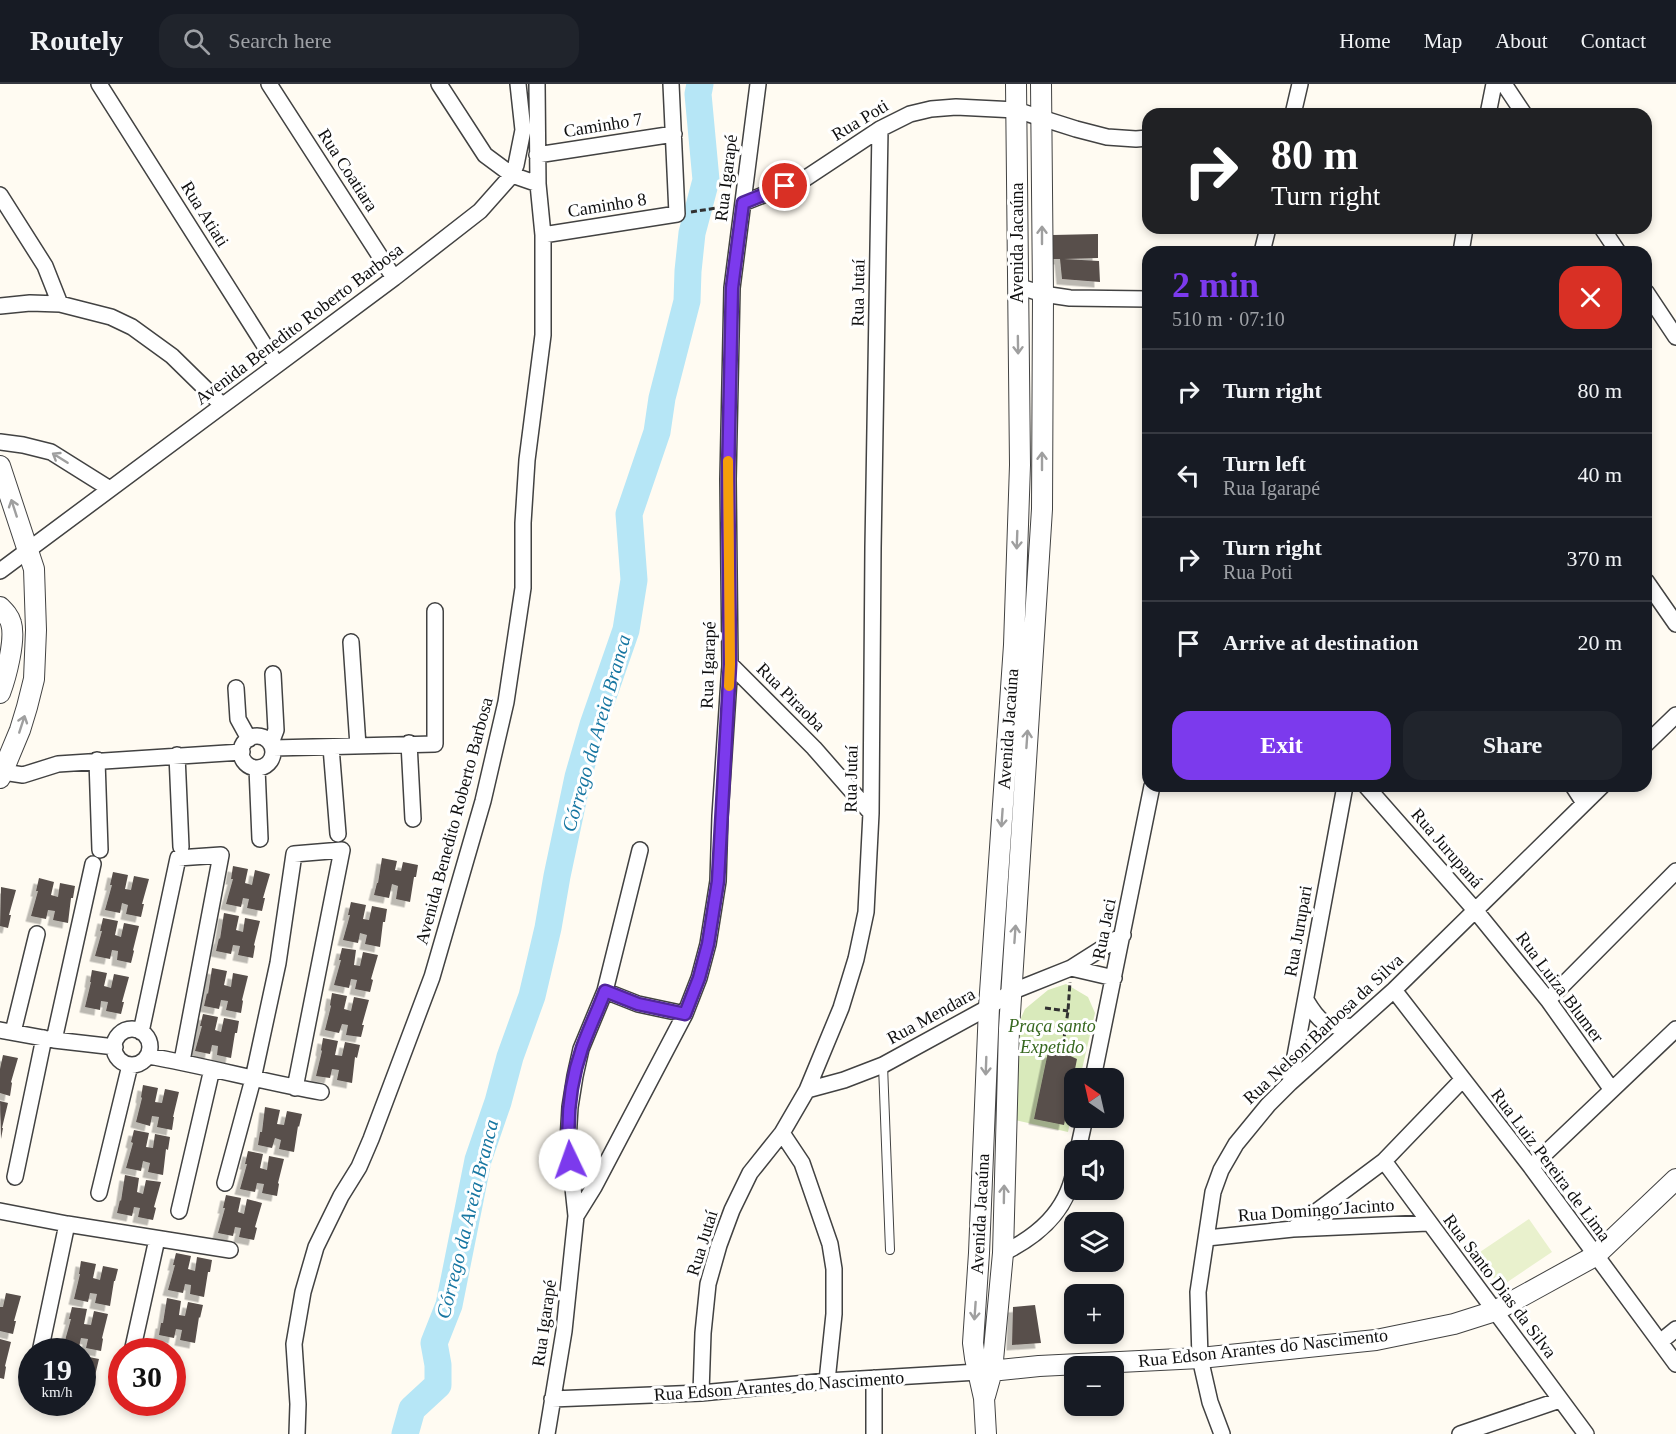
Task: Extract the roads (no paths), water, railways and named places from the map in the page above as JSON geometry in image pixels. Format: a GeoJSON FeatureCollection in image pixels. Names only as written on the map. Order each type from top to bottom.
{"type":"FeatureCollection","features":[{"type":"Feature","properties":{"kind":"street","name":"Rua Atiati"},"geometry":{"type":"LineString","coordinates":[[99,84],[277,365]]}},
{"type":"Feature","properties":{"kind":"street","name":"Rua Coatiara"},"geometry":{"type":"LineString","coordinates":[[269,84],[394,278]]}},
{"type":"Feature","properties":{"kind":"street"},"geometry":{"type":"LineString","coordinates":[[439,84],[485,155],[512,175],[538,184]]}},
{"type":"Feature","properties":{"kind":"street","name":"Avenida Benedito Roberto Barbosa"},"geometry":{"type":"LineString","coordinates":[[0,571],[394,278],[480,211],[512,175],[516,165],[523,130],[519,84]]}},
{"type":"Feature","properties":{"kind":"street","name":"Avenida Benedito Roberto Barbosa"},"geometry":{"type":"LineString","coordinates":[[297,1434],[298,1404],[294,1344],[303,1292],[316,1247],[341,1196],[359,1167],[432,977],[483,801],[506,702],[523,588],[523,523],[527,460],[543,335],[543,235],[538,184],[537,84]]}},
{"type":"Feature","properties":{"kind":"street"},"geometry":{"type":"LineString","coordinates":[[671,84],[674,134]]}},
{"type":"Feature","properties":{"kind":"street","name":"Rua Igarapé"},"geometry":{"type":"LineString","coordinates":[[576,1216],[617,1145],[685,1014],[699,978],[708,944],[718,881],[730,664],[728,479],[732,288],[758,84]]}},
{"type":"Feature","properties":{"kind":"street","name":"Avenida Jacaúna"},"geometry":{"type":"LineString","coordinates":[[985,1372],[974,1343],[980,1253],[988,1007],[1014,645],[1020,465],[1016,84]]}},
{"type":"Feature","properties":{"kind":"street","name":"Avenida Jacaúna"},"geometry":{"type":"LineString","coordinates":[[985,1372],[1003,1253],[1011,992],[1042,508],[1041,84]]}},
{"type":"Feature","properties":{"kind":"street"},"geometry":{"type":"LineString","coordinates":[[1294,108],[1300,84]]}},
{"type":"Feature","properties":{"kind":"street"},"geometry":{"type":"LineString","coordinates":[[1489,108],[1494,84]]}},
{"type":"Feature","properties":{"kind":"street"},"geometry":{"type":"LineString","coordinates":[[1504,84],[1520,108]]}},
{"type":"Feature","properties":{"kind":"street","name":"Rua Poti"},"geometry":{"type":"LineString","coordinates":[[743,203],[806,178],[880,129],[910,114],[931,109],[956,107],[1016,110],[1107,137],[1142,138]]}},
{"type":"Feature","properties":{"kind":"street","name":"Rua Jutaí"},"geometry":{"type":"LineString","coordinates":[[701,1393],[703,1333],[708,1284],[719,1245],[732,1210],[750,1173],[782,1133],[807,1090],[841,1008],[856,959],[866,912],[871,813],[880,129]]}},
{"type":"Feature","properties":{"kind":"street","name":"Caminho 7"},"geometry":{"type":"LineString","coordinates":[[537,155],[674,134]]}},
{"type":"Feature","properties":{"kind":"street","name":"Caminho 8"},"geometry":{"type":"LineString","coordinates":[[543,235],[681,214],[674,134]]}},
{"type":"Feature","properties":{"kind":"street"},"geometry":{"type":"LineString","coordinates":[[0,195],[45,266],[60,304]]}},
{"type":"Feature","properties":{"kind":"street"},"geometry":{"type":"LineString","coordinates":[[1017,286],[1043,294],[1070,298],[1142,299]]}},
{"type":"Feature","properties":{"kind":"street"},"geometry":{"type":"LineString","coordinates":[[1652,301],[1676,337]]}},
{"type":"Feature","properties":{"kind":"street"},"geometry":{"type":"LineString","coordinates":[[0,306],[30,303],[60,304],[111,317],[132,327],[172,356],[222,405]]}},
{"type":"Feature","properties":{"kind":"street"},"geometry":{"type":"LineString","coordinates":[[0,442],[51,452],[110,489]]}},
{"type":"Feature","properties":{"kind":"street"},"geometry":{"type":"LineString","coordinates":[[0,466],[34,569],[35,589],[34,679],[20,730],[2,775],[23,775],[58,764],[177,755],[245,746],[258,737],[263,738],[272,746],[435,744],[435,611]]}},
{"type":"Feature","properties":{"kind":"street"},"geometry":{"type":"LineString","coordinates":[[1652,590],[1676,624]]}},
{"type":"Feature","properties":{"kind":"street"},"geometry":{"type":"LineString","coordinates":[[0,607],[11,622],[12,632],[3,684],[34,679]]}},
{"type":"Feature","properties":{"kind":"street"},"geometry":{"type":"LineString","coordinates":[[351,642],[358,746]]}},
{"type":"Feature","properties":{"kind":"street","name":"Rua Piraoba"},"geometry":{"type":"LineString","coordinates":[[730,664],[814,748],[871,813]]}},
{"type":"Feature","properties":{"kind":"street"},"geometry":{"type":"LineString","coordinates":[[236,688],[238,719],[245,746],[242,757],[248,765],[263,767],[272,759],[276,730],[273,674]]}},
{"type":"Feature","properties":{"kind":"street"},"geometry":{"type":"LineString","coordinates":[[1652,738],[1676,715]]}},
{"type":"Feature","properties":{"kind":"street"},"geometry":{"type":"LineString","coordinates":[[409,743],[413,819]]}},
{"type":"Feature","properties":{"kind":"street"},"geometry":{"type":"LineString","coordinates":[[331,747],[338,834]]}},
{"type":"Feature","properties":{"kind":"street"},"geometry":{"type":"LineString","coordinates":[[177,755],[181,847]]}},
{"type":"Feature","properties":{"kind":"street"},"geometry":{"type":"LineString","coordinates":[[97,760],[100,850]]}},
{"type":"Feature","properties":{"kind":"street"},"geometry":{"type":"LineString","coordinates":[[257,768],[260,839]]}},
{"type":"Feature","properties":{"kind":"street","name":"Rua Jaci"},"geometry":{"type":"LineString","coordinates":[[1096,1068],[1151,792]]}},
{"type":"Feature","properties":{"kind":"street","name":"Rua Jurupari"},"geometry":{"type":"LineString","coordinates":[[1290,1083],[1344,792]]}},
{"type":"Feature","properties":{"kind":"street","name":"Rua Jurupaná"},"geometry":{"type":"LineString","coordinates":[[1371,792],[1475,910]]}},
{"type":"Feature","properties":{"kind":"street"},"geometry":{"type":"LineString","coordinates":[[1577,792],[1584,803]]}},
{"type":"Feature","properties":{"kind":"street","name":"Rua Nelson Barbosa da Silva"},"geometry":{"type":"LineString","coordinates":[[1221,1434],[1210,1402],[1200,1358],[1198,1292],[1213,1192],[1221,1170],[1236,1144],[1250,1125],[1290,1083],[1394,990],[1596,792]]}},
{"type":"Feature","properties":{"kind":"street"},"geometry":{"type":"LineString","coordinates":[[225,1183],[253,1078],[278,963],[294,854],[342,850],[295,1088]]}},
{"type":"Feature","properties":{"kind":"street","name":"Rua Igarapé"},"geometry":{"type":"LineString","coordinates":[[547,1434],[564,1331],[576,1216],[568,1141],[574,1076],[581,1049],[605,991],[640,850]]}},
{"type":"Feature","properties":{"kind":"street"},"geometry":{"type":"LineString","coordinates":[[141,1032],[178,858],[221,855],[182,1062]]}},
{"type":"Feature","properties":{"kind":"street"},"geometry":{"type":"LineString","coordinates":[[15,1177],[93,864]]}},
{"type":"Feature","properties":{"kind":"street"},"geometry":{"type":"LineString","coordinates":[[1548,1000],[1676,871]]}},
{"type":"Feature","properties":{"kind":"street","name":"Rua Luiza Blumer"},"geometry":{"type":"LineString","coordinates":[[1475,910],[1548,1000],[1612,1090]]}},
{"type":"Feature","properties":{"kind":"street"},"geometry":{"type":"LineString","coordinates":[[37,934],[7,1031],[115,1047]]}},
{"type":"Feature","properties":{"kind":"street","name":"Rua Mendara"},"geometry":{"type":"LineString","coordinates":[[807,1090],[844,1080],[883,1065],[1011,992],[1071,969],[1123,935]]}},
{"type":"Feature","properties":{"kind":"street"},"geometry":{"type":"LineString","coordinates":[[1071,969],[1114,978]]}},
{"type":"Feature","properties":{"kind":"street","name":"Rua Luiz Pereira de Lima"},"geometry":{"type":"LineString","coordinates":[[1394,990],[1531,1167],[1676,1364]]}},
{"type":"Feature","properties":{"kind":"street"},"geometry":{"type":"LineString","coordinates":[[605,991],[638,1004],[685,1014]]}},
{"type":"Feature","properties":{"kind":"street"},"geometry":{"type":"LineString","coordinates":[[1306,1000],[1315,1015],[1324,1023],[1337,1028],[1353,1026]]}},
{"type":"Feature","properties":{"kind":"street"},"geometry":{"type":"LineString","coordinates":[[1531,1167],[1676,1029]]}},
{"type":"Feature","properties":{"kind":"street"},"geometry":{"type":"LineString","coordinates":[[135,1030],[141,1032],[146,1035],[150,1045],[148,1056],[140,1063],[130,1065],[117,1057],[115,1047],[119,1036],[124,1032],[135,1030]]}},
{"type":"Feature","properties":{"kind":"street"},"geometry":{"type":"LineString","coordinates":[[148,1056],[321,1092]]}},
{"type":"Feature","properties":{"kind":"street"},"geometry":{"type":"LineString","coordinates":[[99,1193],[130,1065]]}},
{"type":"Feature","properties":{"kind":"street"},"geometry":{"type":"LineString","coordinates":[[179,1211],[212,1069]]}},
{"type":"Feature","properties":{"kind":"street"},"geometry":{"type":"LineString","coordinates":[[1293,1229],[1384,1161],[1462,1080]]}},
{"type":"Feature","properties":{"kind":"street"},"geometry":{"type":"LineString","coordinates":[[782,1133],[802,1163],[830,1244],[834,1269],[834,1314],[827,1381]]}},
{"type":"Feature","properties":{"kind":"street","name":"Rua Santo Dias da Silva"},"geometry":{"type":"LineString","coordinates":[[1384,1161],[1586,1434]]}},
{"type":"Feature","properties":{"kind":"street","name":"Rua Edson Arantes do Nascimento"},"geometry":{"type":"LineString","coordinates":[[552,1400],[701,1393],[827,1381],[985,1372],[1039,1366],[1200,1358],[1376,1340],[1454,1324],[1495,1311],[1595,1256],[1676,1179]]}},
{"type":"Feature","properties":{"kind":"street"},"geometry":{"type":"LineString","coordinates":[[1003,1253],[1038,1232],[1058,1211],[1064,1200]]}},
{"type":"Feature","properties":{"kind":"street"},"geometry":{"type":"LineString","coordinates":[[0,1211],[230,1250]]}},
{"type":"Feature","properties":{"kind":"street","name":"Rua Domingo Jacinto"},"geometry":{"type":"LineString","coordinates":[[1207,1238],[1293,1229],[1428,1222]]}},
{"type":"Feature","properties":{"kind":"street"},"geometry":{"type":"LineString","coordinates":[[43,1338],[67,1224]]}},
{"type":"Feature","properties":{"kind":"street"},"geometry":{"type":"LineString","coordinates":[[135,1338],[157,1239]]}},
{"type":"Feature","properties":{"kind":"street"},"geometry":{"type":"LineString","coordinates":[[1660,1342],[1676,1329]]}},
{"type":"Feature","properties":{"kind":"street"},"geometry":{"type":"LineString","coordinates":[[985,1372],[986,1434]]}},
{"type":"Feature","properties":{"kind":"street"},"geometry":{"type":"LineString","coordinates":[[874,1378],[874,1434]]}},
{"type":"Feature","properties":{"kind":"street"},"geometry":{"type":"LineString","coordinates":[[1460,1434],[1560,1400]]}},
{"type":"Feature","properties":{"kind":"lane"},"geometry":{"type":"LineString","coordinates":[[883,1065],[890,1251]]}},
{"type":"Feature","properties":{"kind":"waterway","name":"Córrego da Areia Branca"},"geometry":{"type":"LineString","coordinates":[[405,1434],[412,1409],[438,1385],[438,1365],[434,1343],[449,1305],[478,1160],[498,1102],[510,1057],[532,996],[578,777],[593,725],[626,630],[634,580],[629,514],[657,432],[662,398],[687,301],[692,233],[706,180],[698,94],[700,84]]}},
{"type":"Feature","properties":{"kind":"park label","name":"Praça santo Expetido"},"geometry":{"type":"Point","coordinates":[1052,1036]}}]}
